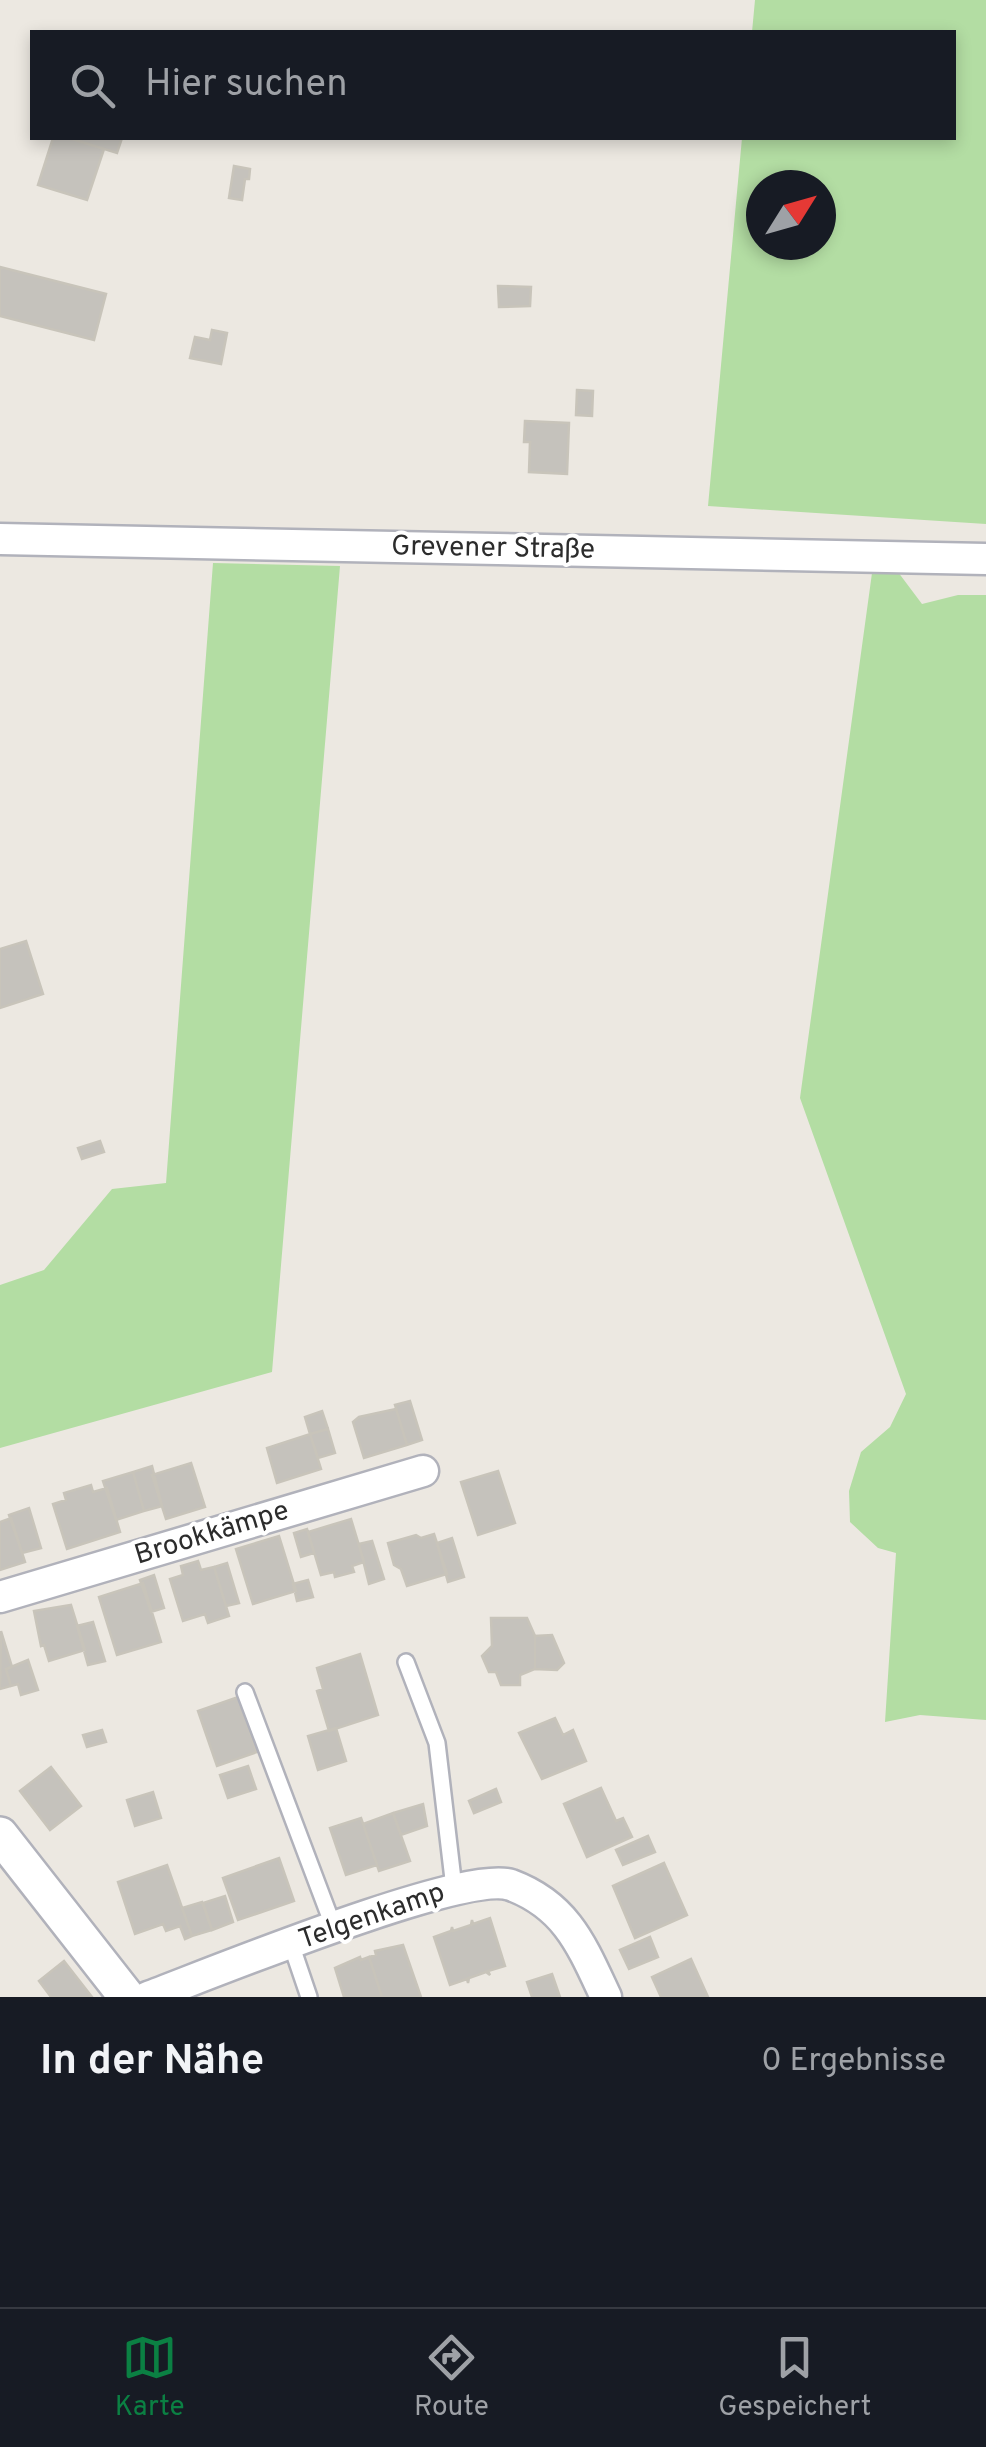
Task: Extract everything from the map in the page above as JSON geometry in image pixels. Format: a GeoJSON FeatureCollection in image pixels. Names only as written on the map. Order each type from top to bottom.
{"type":"FeatureCollection","features":[{"type":"Feature","properties":{"kind":"street","name":"Grevener Straße"},"geometry":{"type":"LineString","coordinates":[[0,539],[986,559]]}},
{"type":"Feature","properties":{"kind":"street","name":"Brookkämpe"},"geometry":{"type":"LineString","coordinates":[[0,1598],[424,1471]]}},
{"type":"Feature","properties":{"kind":"street"},"geometry":{"type":"LineString","coordinates":[[0,1835],[127,1997]]}},
{"type":"Feature","properties":{"kind":"street","name":"Telgenkamp"},"geometry":{"type":"LineString","coordinates":[[148,1997],[454,1888],[507,1884],[556,1909],[584,1951],[606,1997]]}},
{"type":"Feature","properties":{"kind":"lane"},"geometry":{"type":"LineString","coordinates":[[406,1662],[437,1743],[454,1888]]}},
{"type":"Feature","properties":{"kind":"lane"},"geometry":{"type":"LineString","coordinates":[[245,1692],[334,1928]]}},
{"type":"Feature","properties":{"kind":"lane"},"geometry":{"type":"LineString","coordinates":[[290,1944],[309,1997]]}},
{"type":"Feature","properties":{"kind":"green space"},"geometry":{"type":"Polygon","coordinates":[[[755,0],[986,0],[986,524],[708,506],[742,140],[956,140],[956,30],[752,30],[755,0]]]}},
{"type":"Feature","properties":{"kind":"green space"},"geometry":{"type":"Polygon","coordinates":[[[213,563],[340,566],[272,1372],[0,1448],[0,1285],[44,1270],[112,1189],[166,1183],[213,563]]]}},
{"type":"Feature","properties":{"kind":"green space"},"geometry":{"type":"Polygon","coordinates":[[[898,572],[922,604],[958,595],[986,595],[986,1720],[920,1715],[885,1722],[896,1553],[878,1548],[850,1522],[849,1491],[861,1452],[890,1427],[906,1394],[800,1098],[872,573],[898,572]]]}},
{"type":"Feature","properties":{"kind":"building"},"geometry":{"type":"Polygon","coordinates":[[[52,140],[75,140],[104,149],[87,200],[38,185],[52,140]]]}},
{"type":"Feature","properties":{"kind":"building"},"geometry":{"type":"Polygon","coordinates":[[[75,140],[121,140],[117,153],[75,140]]]}},
{"type":"Feature","properties":{"kind":"building"},"geometry":{"type":"Polygon","coordinates":[[[234,166],[250,169],[242,200],[229,198],[234,166]]]}},
{"type":"Feature","properties":{"kind":"building"},"geometry":{"type":"Polygon","coordinates":[[[0,267],[106,294],[94,340],[0,316],[0,267]]]}},
{"type":"Feature","properties":{"kind":"building"},"geometry":{"type":"Polygon","coordinates":[[[498,286],[531,287],[530,306],[499,307],[498,286]]]}},
{"type":"Feature","properties":{"kind":"building"},"geometry":{"type":"Polygon","coordinates":[[[212,330],[227,333],[221,364],[190,358],[195,337],[210,340],[212,330]]]}},
{"type":"Feature","properties":{"kind":"building"},"geometry":{"type":"Polygon","coordinates":[[[577,390],[593,391],[592,416],[576,415],[577,390]]]}},
{"type":"Feature","properties":{"kind":"building"},"geometry":{"type":"Polygon","coordinates":[[[525,421],[569,423],[567,474],[529,472],[530,442],[524,442],[525,421]]]}},
{"type":"Feature","properties":{"kind":"building"},"geometry":{"type":"Polygon","coordinates":[[[26,941],[43,994],[0,1008],[0,949],[26,941]]]}},
{"type":"Feature","properties":{"kind":"building"},"geometry":{"type":"Polygon","coordinates":[[[100,1141],[104,1152],[82,1159],[78,1148],[100,1141]]]}},
{"type":"Feature","properties":{"kind":"building"},"geometry":{"type":"Polygon","coordinates":[[[410,1401],[422,1440],[407,1445],[395,1405],[410,1401]]]}},
{"type":"Feature","properties":{"kind":"building"},"geometry":{"type":"Polygon","coordinates":[[[396,1409],[407,1445],[364,1458],[353,1422],[359,1417],[396,1409]]]}},
{"type":"Feature","properties":{"kind":"building"},"geometry":{"type":"Polygon","coordinates":[[[322,1411],[328,1429],[310,1434],[305,1417],[322,1411]]]}},
{"type":"Feature","properties":{"kind":"building"},"geometry":{"type":"Polygon","coordinates":[[[328,1429],[335,1453],[318,1458],[310,1434],[328,1429]]]}},
{"type":"Feature","properties":{"kind":"building"},"geometry":{"type":"Polygon","coordinates":[[[310,1434],[321,1469],[277,1483],[267,1448],[310,1434]]]}},
{"type":"Feature","properties":{"kind":"building"},"geometry":{"type":"Polygon","coordinates":[[[191,1463],[205,1507],[166,1519],[152,1475],[191,1463]]]}},
{"type":"Feature","properties":{"kind":"building"},"geometry":{"type":"Polygon","coordinates":[[[152,1466],[162,1506],[144,1511],[133,1472],[152,1466]]]}},
{"type":"Feature","properties":{"kind":"building"},"geometry":{"type":"Polygon","coordinates":[[[498,1471],[515,1523],[478,1535],[461,1482],[498,1471]]]}},
{"type":"Feature","properties":{"kind":"building"},"geometry":{"type":"Polygon","coordinates":[[[133,1472],[144,1511],[116,1520],[103,1481],[133,1472]]]}},
{"type":"Feature","properties":{"kind":"building"},"geometry":{"type":"Polygon","coordinates":[[[91,1485],[93,1492],[107,1488],[120,1532],[67,1549],[53,1504],[66,1500],[64,1493],[91,1485]]]}},
{"type":"Feature","properties":{"kind":"building"},"geometry":{"type":"Polygon","coordinates":[[[29,1508],[41,1548],[22,1553],[9,1515],[29,1508]]]}},
{"type":"Feature","properties":{"kind":"building"},"geometry":{"type":"Polygon","coordinates":[[[11,1518],[25,1562],[0,1570],[0,1522],[11,1518]]]}},
{"type":"Feature","properties":{"kind":"building"},"geometry":{"type":"Polygon","coordinates":[[[351,1519],[364,1562],[352,1566],[354,1572],[335,1577],[334,1572],[321,1575],[308,1532],[351,1519]]]}},
{"type":"Feature","properties":{"kind":"building"},"geometry":{"type":"Polygon","coordinates":[[[307,1529],[314,1553],[301,1557],[294,1533],[307,1529]]]}},
{"type":"Feature","properties":{"kind":"building"},"geometry":{"type":"Polygon","coordinates":[[[434,1534],[447,1574],[407,1586],[401,1569],[394,1565],[388,1543],[434,1534]]]}},
{"type":"Feature","properties":{"kind":"building"},"geometry":{"type":"Polygon","coordinates":[[[279,1536],[296,1591],[253,1604],[236,1549],[279,1536]]]}},
{"type":"Feature","properties":{"kind":"building"},"geometry":{"type":"Polygon","coordinates":[[[452,1538],[464,1577],[448,1582],[437,1543],[452,1538]]]}},
{"type":"Feature","properties":{"kind":"building"},"geometry":{"type":"Polygon","coordinates":[[[372,1541],[384,1579],[369,1584],[359,1544],[372,1541]]]}},
{"type":"Feature","properties":{"kind":"building"},"geometry":{"type":"Polygon","coordinates":[[[198,1561],[201,1570],[214,1567],[229,1616],[208,1623],[205,1614],[183,1621],[170,1579],[183,1575],[181,1566],[198,1561]]]}},
{"type":"Feature","properties":{"kind":"building"},"geometry":{"type":"Polygon","coordinates":[[[227,1563],[239,1603],[226,1606],[214,1567],[227,1563]]]}},
{"type":"Feature","properties":{"kind":"building"},"geometry":{"type":"Polygon","coordinates":[[[154,1575],[164,1608],[151,1612],[140,1580],[154,1575]]]}},
{"type":"Feature","properties":{"kind":"building"},"geometry":{"type":"Polygon","coordinates":[[[308,1580],[313,1597],[297,1601],[293,1584],[308,1580]]]}},
{"type":"Feature","properties":{"kind":"building"},"geometry":{"type":"Polygon","coordinates":[[[143,1583],[161,1642],[117,1655],[99,1597],[143,1583]]]}},
{"type":"Feature","properties":{"kind":"building"},"geometry":{"type":"Polygon","coordinates":[[[71,1605],[85,1650],[49,1661],[44,1645],[41,1646],[34,1611],[71,1605]]]}},
{"type":"Feature","properties":{"kind":"building"},"geometry":{"type":"Polygon","coordinates":[[[491,1618],[527,1618],[535,1636],[535,1669],[520,1675],[520,1685],[501,1685],[482,1656],[492,1646],[491,1618]]]}},
{"type":"Feature","properties":{"kind":"building"},"geometry":{"type":"Polygon","coordinates":[[[93,1622],[105,1661],[88,1665],[77,1626],[93,1622]]]}},
{"type":"Feature","properties":{"kind":"building"},"geometry":{"type":"Polygon","coordinates":[[[1,1631],[12,1667],[6,1669],[11,1686],[0,1689],[1,1631]]]}},
{"type":"Feature","properties":{"kind":"building"},"geometry":{"type":"Polygon","coordinates":[[[552,1635],[564,1663],[557,1670],[535,1669],[535,1636],[552,1635]]]}},
{"type":"Feature","properties":{"kind":"building"},"geometry":{"type":"Polygon","coordinates":[[[360,1654],[378,1715],[329,1731],[317,1691],[323,1689],[317,1668],[360,1654]]]}},
{"type":"Feature","properties":{"kind":"building"},"geometry":{"type":"Polygon","coordinates":[[[28,1660],[38,1690],[21,1695],[18,1684],[11,1686],[6,1669],[28,1660]]]}},
{"type":"Feature","properties":{"kind":"building"},"geometry":{"type":"Polygon","coordinates":[[[238,1697],[257,1752],[217,1766],[198,1711],[238,1697]]]}},
{"type":"Feature","properties":{"kind":"building"},"geometry":{"type":"Polygon","coordinates":[[[555,1718],[563,1735],[573,1730],[586,1761],[542,1779],[519,1733],[555,1718]]]}},
{"type":"Feature","properties":{"kind":"building"},"geometry":{"type":"Polygon","coordinates":[[[336,1728],[346,1761],[318,1770],[308,1736],[336,1728]]]}},
{"type":"Feature","properties":{"kind":"building"},"geometry":{"type":"Polygon","coordinates":[[[102,1730],[106,1742],[87,1747],[83,1735],[102,1730]]]}},
{"type":"Feature","properties":{"kind":"building"},"geometry":{"type":"Polygon","coordinates":[[[248,1766],[256,1789],[228,1798],[220,1775],[248,1766]]]}},
{"type":"Feature","properties":{"kind":"building"},"geometry":{"type":"Polygon","coordinates":[[[51,1767],[81,1806],[50,1830],[20,1791],[51,1767]]]}},
{"type":"Feature","properties":{"kind":"building"},"geometry":{"type":"Polygon","coordinates":[[[601,1788],[616,1821],[623,1818],[632,1837],[587,1857],[564,1804],[601,1788]]]}},
{"type":"Feature","properties":{"kind":"building"},"geometry":{"type":"Polygon","coordinates":[[[496,1789],[501,1802],[474,1813],[469,1801],[496,1789]]]}},
{"type":"Feature","properties":{"kind":"building"},"geometry":{"type":"Polygon","coordinates":[[[153,1792],[161,1818],[135,1826],[127,1800],[153,1792]]]}},
{"type":"Feature","properties":{"kind":"building"},"geometry":{"type":"Polygon","coordinates":[[[423,1804],[427,1826],[401,1835],[393,1813],[423,1804]]]}},
{"type":"Feature","properties":{"kind":"building"},"geometry":{"type":"Polygon","coordinates":[[[393,1813],[410,1861],[379,1871],[363,1824],[393,1813]]]}},
{"type":"Feature","properties":{"kind":"building"},"geometry":{"type":"Polygon","coordinates":[[[361,1818],[377,1865],[346,1875],[330,1828],[361,1818]]]}},
{"type":"Feature","properties":{"kind":"building"},"geometry":{"type":"Polygon","coordinates":[[[648,1836],[655,1852],[623,1865],[616,1850],[648,1836]]]}},
{"type":"Feature","properties":{"kind":"building"},"geometry":{"type":"Polygon","coordinates":[[[279,1858],[294,1901],[238,1920],[223,1878],[279,1858]]]}},
{"type":"Feature","properties":{"kind":"building"},"geometry":{"type":"Polygon","coordinates":[[[664,1863],[687,1915],[635,1938],[613,1886],[664,1863]]]}},
{"type":"Feature","properties":{"kind":"building"},"geometry":{"type":"Polygon","coordinates":[[[167,1865],[192,1936],[185,1939],[180,1926],[166,1931],[163,1924],[135,1934],[118,1882],[167,1865]]]}},
{"type":"Feature","properties":{"kind":"building"},"geometry":{"type":"Polygon","coordinates":[[[225,1896],[233,1922],[212,1930],[203,1903],[225,1896]]]}},
{"type":"Feature","properties":{"kind":"building"},"geometry":{"type":"Polygon","coordinates":[[[202,1902],[212,1930],[192,1936],[182,1908],[202,1902]]]}},
{"type":"Feature","properties":{"kind":"building"},"geometry":{"type":"Polygon","coordinates":[[[490,1918],[505,1966],[488,1971],[490,1975],[486,1972],[469,1978],[468,1983],[467,1979],[450,1985],[434,1937],[451,1931],[452,1927],[453,1931],[471,1925],[472,1920],[473,1924],[490,1918]]]}},
{"type":"Feature","properties":{"kind":"building"},"geometry":{"type":"Polygon","coordinates":[[[650,1937],[658,1957],[629,1969],[620,1950],[650,1937]]]}},
{"type":"Feature","properties":{"kind":"building"},"geometry":{"type":"Polygon","coordinates":[[[403,1945],[421,1997],[382,1997],[369,1957],[376,1955],[375,1951],[403,1945]]]}},
{"type":"Feature","properties":{"kind":"building"},"geometry":{"type":"Polygon","coordinates":[[[369,1957],[382,1997],[344,1997],[335,1968],[369,1957]]]}},
{"type":"Feature","properties":{"kind":"building"},"geometry":{"type":"Polygon","coordinates":[[[691,1959],[708,1997],[661,1997],[652,1977],[691,1959]]]}},
{"type":"Feature","properties":{"kind":"building"},"geometry":{"type":"Polygon","coordinates":[[[64,1961],[92,1997],[51,1997],[39,1981],[64,1961]]]}},
{"type":"Feature","properties":{"kind":"building"},"geometry":{"type":"Polygon","coordinates":[[[552,1974],[560,1997],[532,1997],[527,1982],[552,1974]]]}}]}
